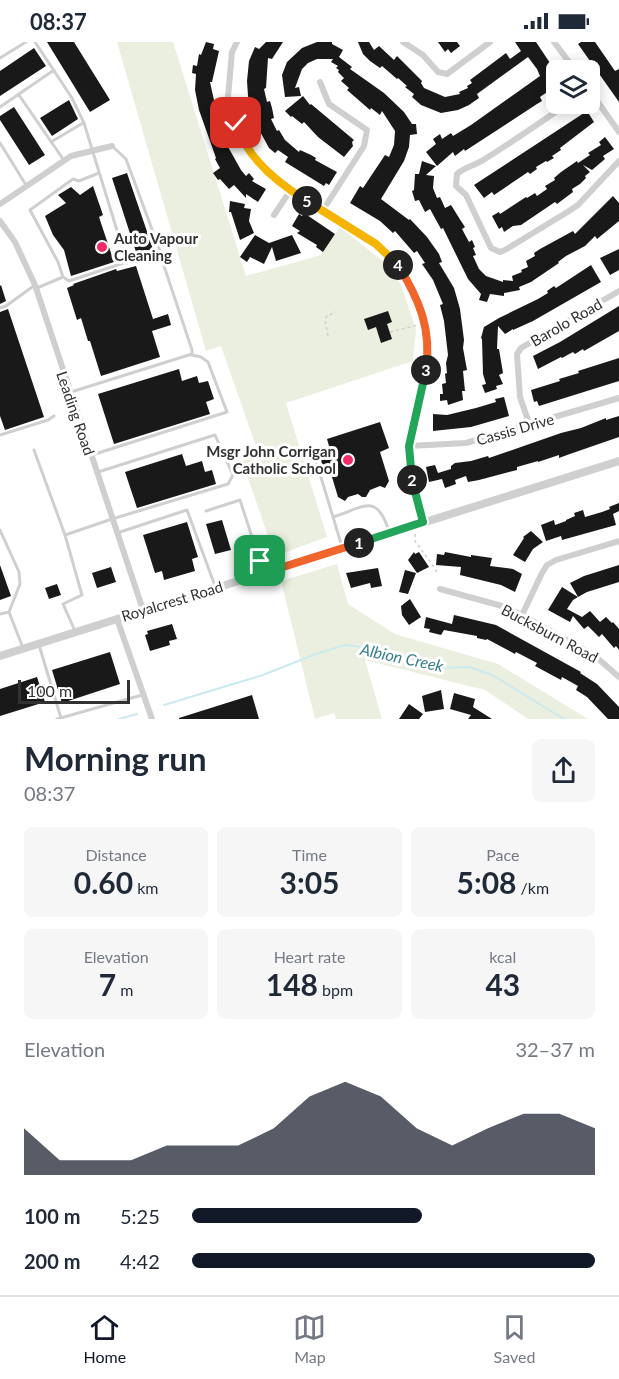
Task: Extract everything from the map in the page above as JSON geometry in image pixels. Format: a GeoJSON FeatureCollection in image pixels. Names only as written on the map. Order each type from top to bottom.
{"type":"FeatureCollection","features":[{"type":"Feature","properties":{"kind":"street"},"geometry":{"type":"LineString","coordinates":[[403,42],[423,55],[438,72],[447,74],[490,42]]}},
{"type":"Feature","properties":{"kind":"street"},"geometry":{"type":"LineString","coordinates":[[554,42],[568,60]]}},
{"type":"Feature","properties":{"kind":"street"},"geometry":{"type":"LineString","coordinates":[[235,43],[228,97],[238,130],[257,161],[290,191],[376,244],[396,262],[419,300],[425,324],[428,361],[409,446],[412,481],[423,522]]}},
{"type":"Feature","properties":{"kind":"street"},"geometry":{"type":"LineString","coordinates":[[320,82],[329,104],[367,130],[364,146],[323,210]]}},
{"type":"Feature","properties":{"kind":"street"},"geometry":{"type":"LineString","coordinates":[[600,105],[619,132]]}},
{"type":"Feature","properties":{"kind":"street"},"geometry":{"type":"LineString","coordinates":[[552,114],[476,165],[456,174],[456,186],[466,195],[491,248],[500,252],[505,250],[578,205],[619,161]]}},
{"type":"Feature","properties":{"kind":"street"},"geometry":{"type":"LineString","coordinates":[[0,204],[71,156],[112,146]]}},
{"type":"Feature","properties":{"kind":"street"},"geometry":{"type":"LineString","coordinates":[[274,215],[290,191]]}},
{"type":"Feature","properties":{"kind":"street","name":"Leading Road"},"geometry":{"type":"LineString","coordinates":[[0,221],[15,242],[35,287],[143,610]]}},
{"type":"Feature","properties":{"kind":"street","name":"Barolo Road"},"geometry":{"type":"LineString","coordinates":[[530,426],[520,397],[517,354],[521,348],[619,291]]}},
{"type":"Feature","properties":{"kind":"street","name":"Cassis Drive"},"geometry":{"type":"LineString","coordinates":[[409,446],[466,443],[619,398]]}},
{"type":"Feature","properties":{"kind":"street","name":"Royalcrest Road"},"geometry":{"type":"LineString","coordinates":[[0,656],[619,461]]}},
{"type":"Feature","properties":{"kind":"street"},"geometry":{"type":"LineString","coordinates":[[522,615],[547,565],[556,560],[619,541]]}},
{"type":"Feature","properties":{"kind":"street","name":"Bucksburn Road"},"geometry":{"type":"LineString","coordinates":[[440,589],[502,606],[522,615],[600,659],[619,677]]}},
{"type":"Feature","properties":{"kind":"street"},"geometry":{"type":"LineString","coordinates":[[117,619],[152,719]]}},
{"type":"Feature","properties":{"kind":"lane"},"geometry":{"type":"LineString","coordinates":[[0,58],[26,42]]}},
{"type":"Feature","properties":{"kind":"lane"},"geometry":{"type":"LineString","coordinates":[[34,42],[72,98],[84,123],[127,262]]}},
{"type":"Feature","properties":{"kind":"lane"},"geometry":{"type":"LineString","coordinates":[[0,107],[54,70]]}},
{"type":"Feature","properties":{"kind":"lane"},"geometry":{"type":"LineString","coordinates":[[19,95],[64,161]]}},
{"type":"Feature","properties":{"kind":"lane"},"geometry":{"type":"LineString","coordinates":[[51,142],[84,123]]}},
{"type":"Feature","properties":{"kind":"lane"},"geometry":{"type":"LineString","coordinates":[[0,143],[26,186]]}},
{"type":"Feature","properties":{"kind":"lane"},"geometry":{"type":"LineString","coordinates":[[99,172],[79,181],[73,179],[30,210],[58,262],[63,277],[69,281],[160,251],[126,159],[112,146]]}},
{"type":"Feature","properties":{"kind":"lane"},"geometry":{"type":"LineString","coordinates":[[164,266],[192,354]]}},
{"type":"Feature","properties":{"kind":"lane"},"geometry":{"type":"LineString","coordinates":[[0,308],[35,287],[63,277]]}},
{"type":"Feature","properties":{"kind":"lane"},"geometry":{"type":"LineString","coordinates":[[69,393],[192,354],[208,362],[227,412],[91,456]]}},
{"type":"Feature","properties":{"kind":"lane"},"geometry":{"type":"LineString","coordinates":[[0,435],[54,416]]}},
{"type":"Feature","properties":{"kind":"lane"},"geometry":{"type":"LineString","coordinates":[[65,535],[228,484],[233,475],[215,435],[96,473]]}},
{"type":"Feature","properties":{"kind":"lane"},"geometry":{"type":"LineString","coordinates":[[34,450],[65,535],[82,595],[63,604],[75,632]]}},
{"type":"Feature","properties":{"kind":"lane"},"geometry":{"type":"LineString","coordinates":[[314,454],[342,548]]}},
{"type":"Feature","properties":{"kind":"lane"},"geometry":{"type":"LineString","coordinates":[[206,511],[240,500],[264,573]]}},
{"type":"Feature","properties":{"kind":"lane"},"geometry":{"type":"LineString","coordinates":[[333,517],[369,505],[374,506],[384,516],[390,533]]}},
{"type":"Feature","properties":{"kind":"lane"},"geometry":{"type":"LineString","coordinates":[[117,533],[188,510],[215,588]]}},
{"type":"Feature","properties":{"kind":"lane"},"geometry":{"type":"LineString","coordinates":[[0,530],[19,572],[20,584],[9,612],[23,648]]}},
{"type":"Feature","properties":{"kind":"lane"},"geometry":{"type":"LineString","coordinates":[[0,614],[9,612]]}},
{"type":"Feature","properties":{"kind":"lane"},"geometry":{"type":"LineString","coordinates":[[39,643],[59,718],[144,694]]}},
{"type":"Feature","properties":{"kind":"path"},"geometry":{"type":"LineString","coordinates":[[328,336],[325,319],[336,312]]}},
{"type":"Feature","properties":{"kind":"path"},"geometry":{"type":"LineString","coordinates":[[390,332],[425,324]]}},
{"type":"Feature","properties":{"kind":"path"},"geometry":{"type":"LineString","coordinates":[[416,532],[415,541],[437,574]]}},
{"type":"Feature","properties":{"kind":"green space"},"geometry":{"type":"Polygon","coordinates":[[[117,42],[173,42],[246,276],[321,255],[340,227],[394,270],[416,330],[413,361],[286,403],[327,537],[275,556],[240,455],[257,449],[221,346],[206,351],[117,42]]]}},
{"type":"Feature","properties":{"kind":"green space"},"geometry":{"type":"Polygon","coordinates":[[[337,564],[348,604],[395,634],[498,664],[588,719],[528,719],[485,690],[365,660],[382,719],[336,719],[334,713],[315,719],[281,581],[337,564]]]}},
{"type":"Feature","properties":{"kind":"building"},"geometry":{"type":"Polygon","coordinates":[[[47,42],[74,42],[110,100],[90,112],[47,42]]]}},
{"type":"Feature","properties":{"kind":"building"},"geometry":{"type":"Polygon","coordinates":[[[206,42],[214,44],[213,49],[219,51],[212,82],[210,82],[219,123],[214,124],[218,136],[224,134],[227,145],[241,170],[246,176],[249,173],[254,179],[252,181],[266,189],[258,202],[246,194],[246,198],[234,185],[229,189],[213,173],[220,168],[199,110],[195,90],[196,74],[192,73],[193,65],[197,66],[199,54],[201,55],[206,42]]]}},
{"type":"Feature","properties":{"kind":"building"},"geometry":{"type":"Polygon","coordinates":[[[266,42],[283,42],[272,59],[268,58],[266,88],[264,89],[267,102],[270,101],[272,108],[274,118],[271,119],[277,131],[279,130],[285,140],[299,152],[300,150],[311,155],[316,158],[315,160],[337,172],[329,185],[326,183],[324,186],[285,162],[288,157],[278,150],[275,153],[269,148],[257,126],[248,96],[249,61],[255,47],[259,49],[266,42]]]}},
{"type":"Feature","properties":{"kind":"building"},"geometry":{"type":"Polygon","coordinates":[[[317,42],[332,42],[343,50],[339,57],[352,67],[350,69],[384,93],[404,112],[412,124],[416,124],[417,134],[410,135],[404,161],[381,199],[410,219],[427,237],[439,254],[442,262],[439,263],[454,288],[460,309],[467,370],[463,371],[465,391],[462,391],[463,400],[448,405],[447,400],[440,401],[440,394],[443,394],[442,384],[446,383],[448,355],[440,305],[443,304],[433,280],[422,264],[425,263],[417,251],[414,253],[395,231],[393,233],[380,221],[350,203],[360,186],[363,188],[385,155],[389,157],[394,145],[395,131],[382,111],[380,115],[371,108],[370,110],[347,90],[349,88],[341,81],[344,78],[336,68],[338,66],[331,62],[333,59],[317,59],[308,63],[302,69],[295,88],[299,87],[301,96],[285,97],[282,75],[287,62],[302,48],[317,42]]]}},
{"type":"Feature","properties":{"kind":"building"},"geometry":{"type":"Polygon","coordinates":[[[358,42],[369,42],[374,50],[379,46],[394,60],[397,56],[422,81],[424,88],[445,97],[460,94],[459,92],[468,88],[467,86],[472,83],[470,80],[506,53],[510,59],[521,51],[515,42],[536,42],[548,60],[546,60],[546,93],[540,97],[542,101],[465,151],[464,149],[455,156],[453,152],[437,166],[426,152],[436,144],[433,139],[440,134],[442,139],[451,133],[453,136],[471,125],[540,76],[537,69],[528,57],[477,94],[479,98],[469,105],[441,113],[421,105],[412,97],[414,94],[398,78],[382,66],[380,68],[363,54],[358,42]]]}},
{"type":"Feature","properties":{"kind":"building"},"geometry":{"type":"Polygon","coordinates":[[[438,42],[457,42],[460,46],[451,53],[448,49],[445,52],[438,42]]]}},
{"type":"Feature","properties":{"kind":"building"},"geometry":{"type":"Polygon","coordinates":[[[595,42],[615,71],[619,69],[619,102],[600,75],[600,60],[589,60],[578,44],[595,42]]]}},
{"type":"Feature","properties":{"kind":"building"},"geometry":{"type":"Polygon","coordinates":[[[34,48],[46,66],[0,96],[0,71],[34,48]]]}},
{"type":"Feature","properties":{"kind":"building"},"geometry":{"type":"Polygon","coordinates":[[[303,96],[310,105],[354,140],[353,146],[344,157],[318,137],[304,122],[302,124],[285,111],[303,96]]]}},
{"type":"Feature","properties":{"kind":"building"},"geometry":{"type":"Polygon","coordinates":[[[69,100],[78,119],[52,136],[40,118],[69,100]]]}},
{"type":"Feature","properties":{"kind":"building"},"geometry":{"type":"Polygon","coordinates":[[[14,107],[45,155],[29,165],[0,120],[0,116],[14,107]]]}},
{"type":"Feature","properties":{"kind":"building"},"geometry":{"type":"Polygon","coordinates":[[[582,114],[589,114],[594,122],[560,148],[561,150],[552,156],[554,158],[494,195],[492,192],[484,198],[474,185],[582,114]]]}},
{"type":"Feature","properties":{"kind":"building"},"geometry":{"type":"Polygon","coordinates":[[[605,137],[614,149],[603,156],[605,159],[592,170],[583,165],[590,172],[580,184],[572,189],[573,192],[521,225],[513,226],[504,232],[502,227],[499,229],[492,216],[499,212],[500,214],[535,193],[537,196],[547,189],[545,186],[555,180],[554,178],[561,172],[590,155],[588,153],[601,145],[599,142],[605,137]]]}},
{"type":"Feature","properties":{"kind":"building"},"geometry":{"type":"Polygon","coordinates":[[[422,161],[436,166],[426,175],[434,176],[433,188],[437,198],[440,197],[445,208],[451,205],[465,227],[462,229],[469,242],[472,240],[475,247],[473,248],[476,255],[473,256],[479,269],[486,276],[503,282],[503,280],[513,281],[512,276],[528,267],[526,261],[535,256],[534,253],[540,249],[573,231],[575,234],[613,196],[619,203],[619,221],[597,239],[595,236],[585,246],[566,256],[531,282],[519,287],[520,290],[504,293],[504,296],[490,294],[487,302],[479,300],[481,294],[468,279],[443,228],[441,229],[430,209],[425,212],[419,200],[415,201],[412,191],[415,174],[419,174],[422,161]]]}},
{"type":"Feature","properties":{"kind":"building"},"geometry":{"type":"Polygon","coordinates":[[[127,173],[153,249],[137,255],[112,178],[127,173]]]}},
{"type":"Feature","properties":{"kind":"building"},"geometry":{"type":"Polygon","coordinates":[[[93,186],[103,215],[99,217],[114,262],[71,276],[64,250],[53,235],[45,216],[66,203],[58,195],[71,187],[80,195],[93,186]]]}},
{"type":"Feature","properties":{"kind":"building"},"geometry":{"type":"Polygon","coordinates":[[[230,201],[245,204],[244,208],[251,209],[249,221],[254,233],[240,240],[231,212],[229,212],[230,201]]]}},
{"type":"Feature","properties":{"kind":"building"},"geometry":{"type":"Polygon","coordinates":[[[304,213],[335,234],[323,252],[316,247],[317,245],[297,233],[300,231],[292,226],[299,214],[302,216],[304,213]]]}},
{"type":"Feature","properties":{"kind":"building"},"geometry":{"type":"Polygon","coordinates":[[[255,235],[269,243],[292,235],[301,253],[276,261],[272,247],[264,264],[250,257],[247,262],[240,257],[255,235]]]}},
{"type":"Feature","properties":{"kind":"building"},"geometry":{"type":"Polygon","coordinates":[[[619,249],[619,270],[610,275],[600,258],[619,249]]]}},
{"type":"Feature","properties":{"kind":"building"},"geometry":{"type":"Polygon","coordinates":[[[591,265],[601,282],[533,321],[505,334],[498,326],[497,349],[499,349],[503,373],[499,375],[503,384],[485,393],[482,385],[486,384],[483,374],[481,338],[484,327],[538,299],[554,286],[556,288],[591,265]]]}},
{"type":"Feature","properties":{"kind":"building"},"geometry":{"type":"Polygon","coordinates":[[[136,266],[153,319],[168,314],[171,325],[152,331],[160,357],[101,376],[90,341],[88,341],[81,318],[77,320],[67,288],[116,269],[117,271],[136,266]]]}},
{"type":"Feature","properties":{"kind":"building"},"geometry":{"type":"Polygon","coordinates":[[[0,286],[6,301],[0,304],[0,286]]]}},
{"type":"Feature","properties":{"kind":"building"},"geometry":{"type":"Polygon","coordinates":[[[619,306],[619,331],[584,351],[583,349],[575,354],[573,352],[538,369],[533,356],[619,306]]]}},
{"type":"Feature","properties":{"kind":"building"},"geometry":{"type":"Polygon","coordinates":[[[8,309],[44,417],[5,430],[0,416],[0,312],[8,309]]]}},
{"type":"Feature","properties":{"kind":"building"},"geometry":{"type":"Polygon","coordinates":[[[388,311],[392,322],[387,324],[392,339],[381,343],[376,327],[368,330],[364,319],[388,311]]]}},
{"type":"Feature","properties":{"kind":"building"},"geometry":{"type":"Polygon","coordinates":[[[619,358],[619,381],[539,406],[537,401],[534,402],[531,390],[619,358]]]}},
{"type":"Feature","properties":{"kind":"building"},"geometry":{"type":"Polygon","coordinates":[[[179,369],[182,381],[197,376],[199,383],[208,381],[214,399],[206,402],[210,414],[114,444],[98,394],[179,369]]]}},
{"type":"Feature","properties":{"kind":"building"},"geometry":{"type":"Polygon","coordinates":[[[504,397],[509,416],[471,427],[433,431],[433,414],[447,415],[496,402],[495,399],[504,397]]]}},
{"type":"Feature","properties":{"kind":"building"},"geometry":{"type":"Polygon","coordinates":[[[619,416],[619,437],[559,458],[559,455],[479,480],[468,482],[466,476],[455,480],[456,484],[445,488],[442,479],[429,482],[426,467],[435,465],[438,473],[451,469],[455,463],[488,456],[489,458],[606,418],[606,420],[619,416]]]}},
{"type":"Feature","properties":{"kind":"building"},"geometry":{"type":"Polygon","coordinates":[[[380,422],[389,448],[380,452],[389,481],[385,488],[380,486],[370,490],[366,497],[358,494],[348,497],[345,501],[338,497],[329,467],[323,468],[320,456],[331,453],[327,439],[380,422]]]}},
{"type":"Feature","properties":{"kind":"building"},"geometry":{"type":"Polygon","coordinates":[[[182,454],[186,466],[202,461],[205,472],[212,470],[216,484],[137,508],[125,472],[182,454]]]}},
{"type":"Feature","properties":{"kind":"building"},"geometry":{"type":"Polygon","coordinates":[[[619,503],[619,511],[613,514],[616,525],[562,540],[561,536],[546,541],[541,525],[554,520],[555,525],[583,510],[585,517],[610,509],[609,507],[619,503]]]}},
{"type":"Feature","properties":{"kind":"building"},"geometry":{"type":"Polygon","coordinates":[[[222,520],[231,550],[215,554],[206,524],[222,520]]]}},
{"type":"Feature","properties":{"kind":"building"},"geometry":{"type":"Polygon","coordinates":[[[187,522],[198,557],[192,559],[195,571],[164,580],[162,571],[155,573],[143,535],[187,522]]]}},
{"type":"Feature","properties":{"kind":"building"},"geometry":{"type":"Polygon","coordinates":[[[531,531],[543,542],[533,549],[525,562],[513,555],[523,537],[531,531]]]}},
{"type":"Feature","properties":{"kind":"building"},"geometry":{"type":"Polygon","coordinates":[[[414,552],[415,554],[419,552],[429,567],[417,573],[408,560],[414,552]]]}},
{"type":"Feature","properties":{"kind":"building"},"geometry":{"type":"Polygon","coordinates":[[[445,552],[492,558],[490,566],[513,569],[522,574],[515,592],[501,585],[460,575],[461,567],[436,565],[437,554],[444,555],[445,552]]]}},
{"type":"Feature","properties":{"kind":"building"},"geometry":{"type":"Polygon","coordinates":[[[0,565],[11,596],[0,600],[0,565]]]}},
{"type":"Feature","properties":{"kind":"building"},"geometry":{"type":"Polygon","coordinates":[[[619,565],[619,582],[578,597],[570,583],[584,576],[619,565]]]}},
{"type":"Feature","properties":{"kind":"building"},"geometry":{"type":"Polygon","coordinates":[[[111,567],[116,582],[97,588],[92,573],[111,567]]]}},
{"type":"Feature","properties":{"kind":"building"},"geometry":{"type":"Polygon","coordinates":[[[378,568],[382,586],[371,588],[370,583],[351,588],[346,573],[378,568]]]}},
{"type":"Feature","properties":{"kind":"building"},"geometry":{"type":"Polygon","coordinates":[[[405,570],[416,573],[408,594],[399,592],[405,570]]]}},
{"type":"Feature","properties":{"kind":"building"},"geometry":{"type":"Polygon","coordinates":[[[57,584],[61,595],[49,599],[45,588],[57,584]]]}},
{"type":"Feature","properties":{"kind":"building"},"geometry":{"type":"Polygon","coordinates":[[[562,587],[578,597],[567,609],[582,617],[590,611],[600,622],[606,617],[613,622],[619,629],[619,650],[616,646],[614,648],[602,634],[599,637],[588,626],[584,629],[573,616],[570,622],[548,610],[562,587]]]}},
{"type":"Feature","properties":{"kind":"building"},"geometry":{"type":"Polygon","coordinates":[[[410,599],[421,617],[409,625],[402,615],[401,606],[410,599]]]}},
{"type":"Feature","properties":{"kind":"building"},"geometry":{"type":"Polygon","coordinates":[[[454,615],[496,625],[581,672],[597,684],[619,707],[619,719],[608,719],[587,697],[576,690],[578,686],[535,666],[537,663],[516,652],[515,654],[487,639],[477,638],[477,636],[444,630],[441,635],[424,628],[426,617],[452,624],[454,615]]]}},
{"type":"Feature","properties":{"kind":"building"},"geometry":{"type":"Polygon","coordinates":[[[172,624],[177,639],[169,641],[170,645],[150,651],[145,635],[148,634],[147,631],[172,624]]]}},
{"type":"Feature","properties":{"kind":"building"},"geometry":{"type":"Polygon","coordinates":[[[110,652],[120,684],[62,703],[52,670],[110,652]]]}},
{"type":"Feature","properties":{"kind":"building"},"geometry":{"type":"Polygon","coordinates":[[[37,677],[45,702],[0,716],[0,689],[37,677]]]}},
{"type":"Feature","properties":{"kind":"building"},"geometry":{"type":"Polygon","coordinates":[[[441,690],[444,709],[425,712],[422,696],[441,690]]]}},
{"type":"Feature","properties":{"kind":"building"},"geometry":{"type":"Polygon","coordinates":[[[454,693],[475,699],[473,707],[492,719],[468,719],[471,715],[450,709],[454,693]]]}},
{"type":"Feature","properties":{"kind":"building"},"geometry":{"type":"Polygon","coordinates":[[[252,695],[259,719],[179,719],[179,718],[252,695]]]}},
{"type":"Feature","properties":{"kind":"building"},"geometry":{"type":"Polygon","coordinates":[[[409,704],[423,714],[419,719],[399,719],[409,704]]]}},
{"type":"Feature","properties":{"kind":"waterway","name":"Albion Creek"},"geometry":{"type":"LineString","coordinates":[[164,705],[263,675],[345,645],[380,649],[440,668],[470,667],[494,676],[564,719]]}},
{"type":"Feature","properties":{"kind":"waterway","name":"Albion Creek"},"geometry":{"type":"LineString","coordinates":[[119,719],[137,714]]}},
{"type":"Feature","properties":{"kind":"place","name":"Auto Vapour Cleaning"},"geometry":{"type":"Point","coordinates":[102,247]}},
{"type":"Feature","properties":{"kind":"place","name":"Msgr John Corrigan Catholic School"},"geometry":{"type":"Point","coordinates":[348,460]}},
{"type":"Feature","properties":{"kind":"route"},"geometry":{"type":"LineString","coordinates":[[236,123],[242,140],[257,161],[276,180],[376,244],[396,262],[419,300],[424,317],[428,352],[423,388],[409,446],[412,481],[423,522],[264,573],[260,561]]}}]}
